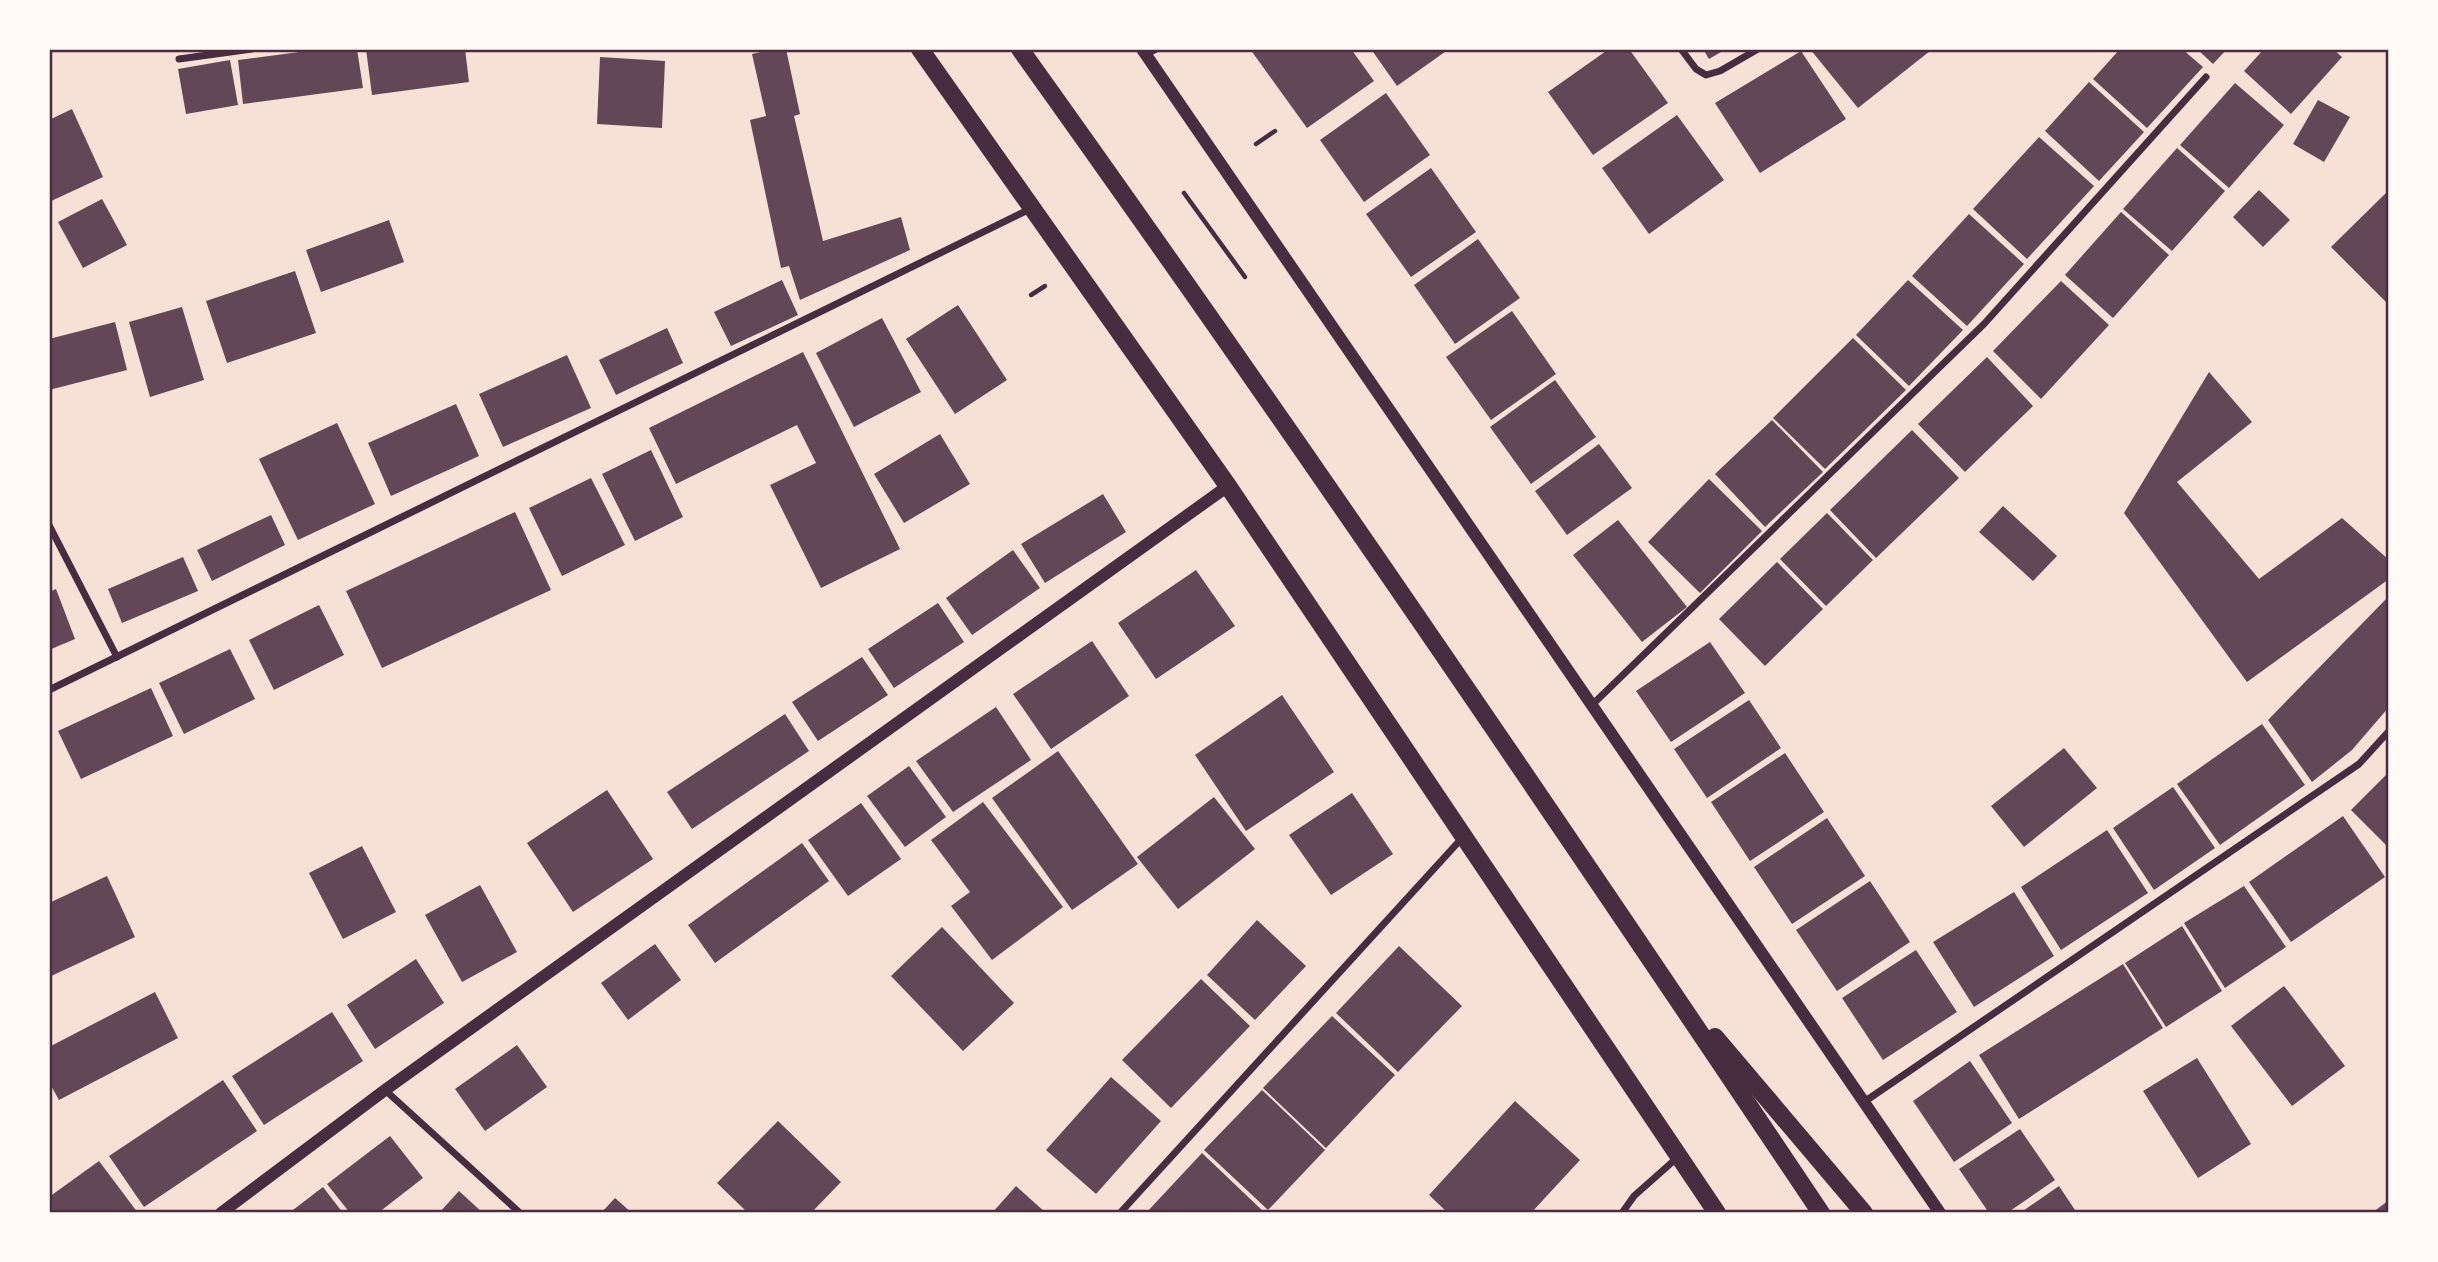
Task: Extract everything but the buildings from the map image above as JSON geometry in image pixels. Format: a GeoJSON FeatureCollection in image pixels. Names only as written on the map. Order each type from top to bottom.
{"type":"FeatureCollection","features":[{"type":"Feature","properties":{"kind":"main road"},"geometry":{"type":"LineString","coordinates":[[920,49],[1034,207],[1228,486],[1717,1213]]}},
{"type":"Feature","properties":{"kind":"main road"},"geometry":{"type":"LineString","coordinates":[[1020,49],[1143,220],[1657,969],[1821,1213]]}},
{"type":"Feature","properties":{"kind":"main road"},"geometry":{"type":"LineString","coordinates":[[1657,969],[1864,1213]]}},
{"type":"Feature","properties":{"kind":"street"},"geometry":{"type":"LineString","coordinates":[[179,59],[252,49]]}},
{"type":"Feature","properties":{"kind":"street"},"geometry":{"type":"LineString","coordinates":[[1681,49],[1696,69],[1706,75],[1720,71],[1758,49]]}},
{"type":"Feature","properties":{"kind":"street"},"geometry":{"type":"LineString","coordinates":[[1148,51],[1940,1213]]}},
{"type":"Feature","properties":{"kind":"street"},"geometry":{"type":"LineString","coordinates":[[1593,704],[1984,324],[2206,77]]}},
{"type":"Feature","properties":{"kind":"street"},"geometry":{"type":"LineString","coordinates":[[49,690],[1034,207]]}},
{"type":"Feature","properties":{"kind":"street"},"geometry":{"type":"LineString","coordinates":[[221,1213],[385,1090],[1228,486]]}},
{"type":"Feature","properties":{"kind":"street"},"geometry":{"type":"LineString","coordinates":[[49,525],[117,657]]}},
{"type":"Feature","properties":{"kind":"street"},"geometry":{"type":"LineString","coordinates":[[1864,1102],[2359,764],[2389,731]]}},
{"type":"Feature","properties":{"kind":"street"},"geometry":{"type":"LineString","coordinates":[[1120,1213],[1464,836]]}},
{"type":"Feature","properties":{"kind":"street"},"geometry":{"type":"LineString","coordinates":[[385,1090],[520,1213]]}},
{"type":"Feature","properties":{"kind":"street"},"geometry":{"type":"LineString","coordinates":[[1622,1213],[1634,1196],[1678,1157]]}},
{"type":"Feature","properties":{"kind":"path"},"geometry":{"type":"LineString","coordinates":[[1256,144],[1275,131]]}},
{"type":"Feature","properties":{"kind":"path"},"geometry":{"type":"LineString","coordinates":[[1184,192],[1245,277]]}},
{"type":"Feature","properties":{"kind":"path"},"geometry":{"type":"LineString","coordinates":[[1031,295],[1045,286]]}}]}
